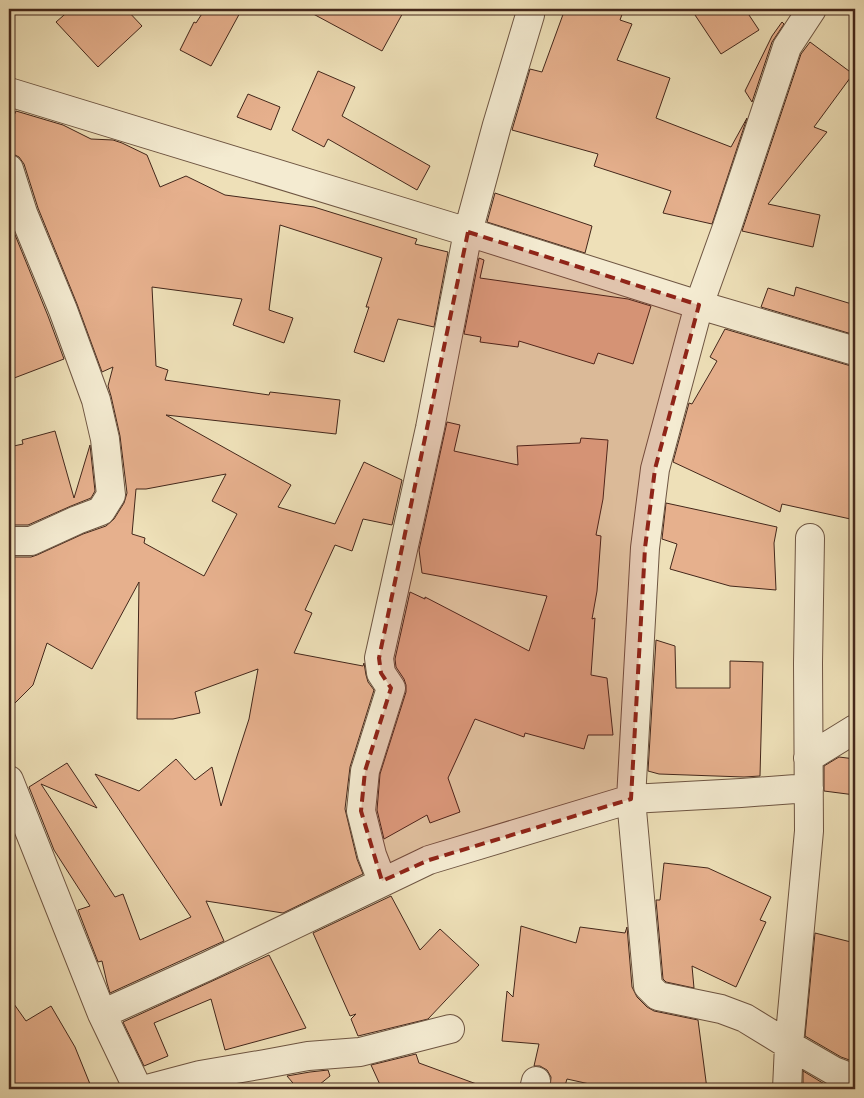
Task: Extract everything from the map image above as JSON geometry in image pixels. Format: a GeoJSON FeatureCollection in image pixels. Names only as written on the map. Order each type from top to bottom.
{"type":"FeatureCollection","features":[{"type":"Feature","properties":{"kind":"street"},"geometry":{"type":"LineString","coordinates":[[812,9],[788,46],[699,305],[658,459],[645,548],[631,799],[648,986],[658,996],[721,1008],[745,1018],[834,1071],[855,1079]]}},
{"type":"Feature","properties":{"kind":"street"},"geometry":{"type":"LineString","coordinates":[[382,881],[372,855],[361,811],[366,771],[391,688],[381,672],[379,658],[430,428],[468,232],[497,125],[530,15]]}},
{"type":"Feature","properties":{"kind":"street"},"geometry":{"type":"LineString","coordinates":[[9,92],[468,232],[699,305],[855,351]]}},
{"type":"Feature","properties":{"kind":"street"},"geometry":{"type":"LineString","coordinates":[[9,169],[23,213],[63,310],[96,400],[105,440],[111,495],[101,511],[76,520],[31,541],[9,541]]}},
{"type":"Feature","properties":{"kind":"street"},"geometry":{"type":"LineString","coordinates":[[787,1089],[789,1045],[809,831],[810,538]]}},
{"type":"Feature","properties":{"kind":"street"},"geometry":{"type":"LineString","coordinates":[[808,758],[855,729]]}},
{"type":"Feature","properties":{"kind":"street"},"geometry":{"type":"LineString","coordinates":[[9,780],[102,1014],[138,1089]]}},
{"type":"Feature","properties":{"kind":"street"},"geometry":{"type":"LineString","coordinates":[[102,1014],[208,966],[429,860],[631,799],[809,788]]}},
{"type":"Feature","properties":{"kind":"street"},"geometry":{"type":"LineString","coordinates":[[147,1089],[200,1075],[308,1056],[360,1052],[450,1029]]}},
{"type":"Feature","properties":{"kind":"highlighted area"},"geometry":{"type":"Polygon","coordinates":[[[468,232],[699,305],[655,469],[645,548],[631,799],[429,860],[382,881],[361,811],[365,771],[391,688],[381,673],[379,658],[468,232]]]}},
{"type":"Feature","properties":{"kind":"building"},"geometry":{"type":"Polygon","coordinates":[[[71,9],[126,9],[142,26],[98,67],[56,22],[71,9]]]}},
{"type":"Feature","properties":{"kind":"building"},"geometry":{"type":"Polygon","coordinates":[[[205,9],[242,9],[211,66],[180,50],[194,22],[196,23],[205,9]]]}},
{"type":"Feature","properties":{"kind":"building"},"geometry":{"type":"Polygon","coordinates":[[[304,9],[405,9],[382,51],[304,9]]]}},
{"type":"Feature","properties":{"kind":"building"},"geometry":{"type":"Polygon","coordinates":[[[565,9],[624,9],[620,20],[632,24],[617,60],[670,78],[656,118],[731,147],[747,118],[712,224],[663,213],[671,191],[594,166],[598,154],[512,130],[530,69],[542,72],[565,9]]]}},
{"type":"Feature","properties":{"kind":"building"},"geometry":{"type":"Polygon","coordinates":[[[691,9],[745,9],[759,30],[721,54],[691,9]]]}},
{"type":"Feature","properties":{"kind":"building"},"geometry":{"type":"Polygon","coordinates":[[[782,22],[784,24],[772,42],[752,102],[745,91],[772,36],[782,22]]]}},
{"type":"Feature","properties":{"kind":"building"},"geometry":{"type":"Polygon","coordinates":[[[810,42],[853,74],[814,127],[827,132],[768,204],[820,215],[813,247],[742,231],[801,54],[810,42]]]}},
{"type":"Feature","properties":{"kind":"building"},"geometry":{"type":"Polygon","coordinates":[[[318,71],[355,87],[342,116],[430,166],[417,190],[328,139],[324,147],[292,130],[318,71]]]}},
{"type":"Feature","properties":{"kind":"building"},"geometry":{"type":"Polygon","coordinates":[[[248,94],[280,107],[271,130],[237,117],[248,94]]]}},
{"type":"Feature","properties":{"kind":"building"},"geometry":{"type":"Polygon","coordinates":[[[16,111],[63,125],[91,139],[113,140],[122,143],[147,155],[160,187],[186,176],[225,195],[314,207],[417,239],[415,244],[448,252],[434,327],[398,319],[384,362],[354,352],[369,307],[366,307],[382,258],[280,225],[269,310],[293,318],[284,343],[233,325],[242,299],[152,287],[156,366],[168,370],[165,380],[269,395],[270,392],[340,400],[336,434],[166,415],[291,485],[278,507],[335,524],[364,462],[402,480],[392,525],[363,519],[352,551],[335,545],[305,610],[312,613],[294,653],[363,666],[364,663],[368,682],[374,690],[350,767],[345,809],[357,859],[363,874],[283,913],[206,901],[224,941],[110,993],[102,961],[98,962],[78,910],[90,906],[54,850],[29,787],[67,763],[97,808],[41,784],[115,897],[123,894],[140,940],[191,917],[95,774],[139,791],[176,759],[195,780],[212,767],[221,806],[249,719],[258,669],[195,692],[200,713],[173,719],[137,719],[139,582],[92,669],[47,643],[33,685],[9,709],[9,557],[31,557],[106,526],[114,519],[124,503],[127,493],[120,436],[108,386],[113,367],[102,372],[38,208],[24,164],[19,157],[9,154],[9,126],[16,111]],[[226,474],[146,489],[136,489],[132,534],[145,538],[144,543],[204,576],[237,514],[212,501],[226,474]]]}},
{"type":"Feature","properties":{"kind":"building"},"geometry":{"type":"Polygon","coordinates":[[[495,193],[592,226],[585,253],[487,222],[495,193]]]}},
{"type":"Feature","properties":{"kind":"building"},"geometry":{"type":"Polygon","coordinates":[[[9,220],[64,359],[9,380],[9,220]]]}},
{"type":"Feature","properties":{"kind":"building"},"geometry":{"type":"Polygon","coordinates":[[[479,258],[484,260],[480,278],[628,299],[651,306],[633,364],[598,353],[594,364],[519,341],[518,347],[480,342],[481,337],[464,334],[479,258]]]}},
{"type":"Feature","properties":{"kind":"building"},"geometry":{"type":"Polygon","coordinates":[[[796,287],[855,305],[855,335],[761,307],[768,288],[794,296],[796,287]]]}},
{"type":"Feature","properties":{"kind":"building"},"geometry":{"type":"Polygon","coordinates":[[[725,329],[855,366],[855,520],[782,504],[780,512],[673,462],[689,403],[692,404],[717,361],[710,357],[725,329]]]}},
{"type":"Feature","properties":{"kind":"building"},"geometry":{"type":"Polygon","coordinates":[[[447,422],[460,425],[454,451],[518,465],[517,446],[580,443],[581,438],[608,440],[603,499],[596,535],[601,536],[597,591],[592,619],[595,618],[591,675],[607,678],[613,735],[588,735],[584,749],[525,733],[524,737],[475,719],[448,778],[460,812],[430,823],[427,815],[384,839],[377,810],[380,774],[406,692],[404,679],[396,667],[395,659],[410,592],[425,599],[425,597],[529,651],[547,596],[422,573],[419,550],[447,422]]]}},
{"type":"Feature","properties":{"kind":"building"},"geometry":{"type":"Polygon","coordinates":[[[55,431],[74,498],[90,445],[95,491],[91,498],[28,525],[9,525],[9,447],[23,444],[22,440],[55,431]]]}},
{"type":"Feature","properties":{"kind":"building"},"geometry":{"type":"Polygon","coordinates":[[[666,503],[777,527],[774,543],[776,590],[730,586],[670,569],[677,544],[662,539],[666,503]]]}},
{"type":"Feature","properties":{"kind":"building"},"geometry":{"type":"Polygon","coordinates":[[[656,640],[675,646],[676,688],[730,688],[730,661],[763,662],[760,776],[659,774],[648,771],[656,640]]]}},
{"type":"Feature","properties":{"kind":"building"},"geometry":{"type":"Polygon","coordinates":[[[839,757],[855,759],[855,795],[824,791],[824,766],[839,757]]]}},
{"type":"Feature","properties":{"kind":"building"},"geometry":{"type":"Polygon","coordinates":[[[664,863],[708,868],[771,897],[760,920],[766,922],[736,987],[692,966],[694,988],[666,982],[663,979],[656,900],[660,900],[664,863]]]}},
{"type":"Feature","properties":{"kind":"building"},"geometry":{"type":"Polygon","coordinates":[[[391,896],[420,950],[440,929],[479,965],[428,1019],[358,1036],[351,1019],[356,1014],[350,1016],[313,933],[391,896]]]}},
{"type":"Feature","properties":{"kind":"building"},"geometry":{"type":"Polygon","coordinates":[[[521,926],[576,943],[580,927],[625,933],[627,927],[632,987],[637,997],[654,1011],[698,1020],[707,1089],[612,1089],[567,1079],[564,1089],[550,1089],[551,1077],[547,1070],[540,1066],[534,1066],[539,1044],[502,1041],[507,991],[513,997],[521,926]]]}},
{"type":"Feature","properties":{"kind":"building"},"geometry":{"type":"Polygon","coordinates":[[[815,933],[855,943],[855,1062],[841,1057],[805,1036],[815,933]]]}},
{"type":"Feature","properties":{"kind":"building"},"geometry":{"type":"Polygon","coordinates":[[[269,955],[306,1028],[225,1050],[211,999],[154,1023],[168,1056],[144,1066],[123,1022],[269,955]]]}},
{"type":"Feature","properties":{"kind":"building"},"geometry":{"type":"Polygon","coordinates":[[[9,997],[26,1021],[51,1006],[75,1047],[92,1089],[9,1089],[9,997]]]}},
{"type":"Feature","properties":{"kind":"building"},"geometry":{"type":"Polygon","coordinates":[[[416,1054],[419,1063],[482,1086],[481,1089],[382,1089],[371,1065],[416,1054]]]}},
{"type":"Feature","properties":{"kind":"building"},"geometry":{"type":"Polygon","coordinates":[[[328,1070],[330,1076],[314,1089],[298,1089],[287,1076],[310,1072],[328,1070]]]}},
{"type":"Feature","properties":{"kind":"building"},"geometry":{"type":"Polygon","coordinates":[[[803,1071],[826,1085],[838,1089],[803,1089],[803,1071]]]}}]}
